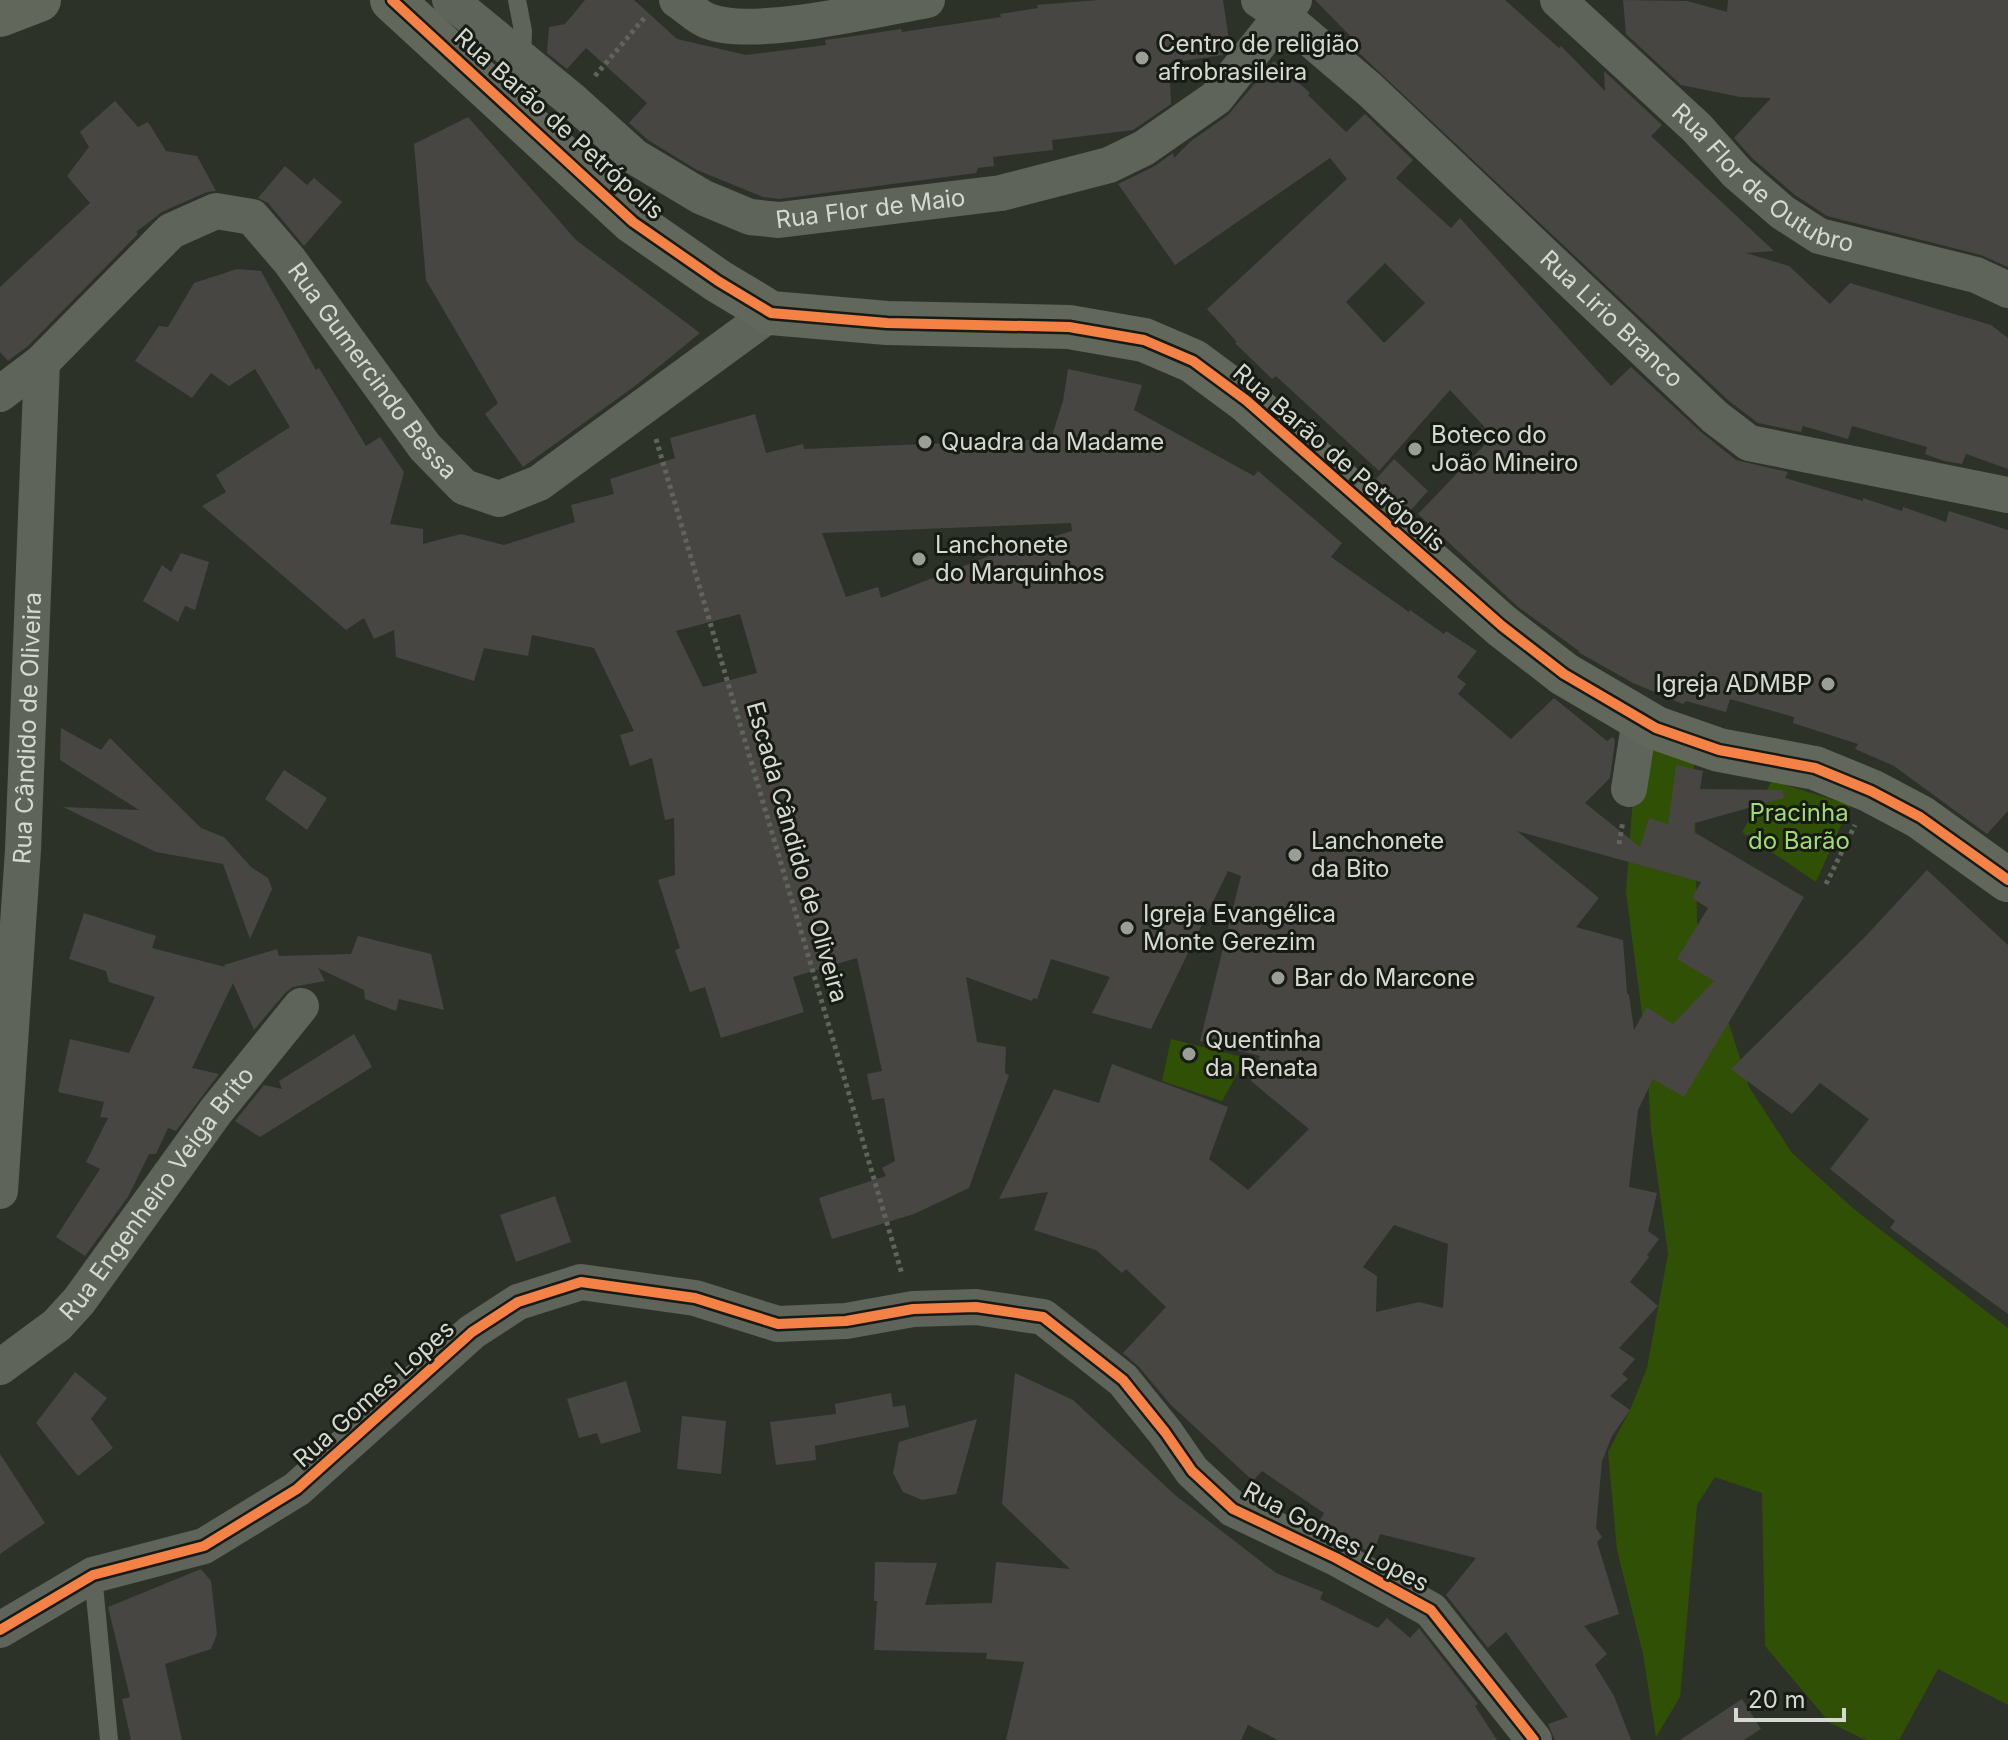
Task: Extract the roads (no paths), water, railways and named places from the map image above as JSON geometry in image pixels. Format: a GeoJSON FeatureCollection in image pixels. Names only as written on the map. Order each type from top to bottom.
{"type":"FeatureCollection","features":[{"type":"Feature","properties":{"kind":"street"},"geometry":{"type":"LineString","coordinates":[[0,15],[39,0]]}},
{"type":"Feature","properties":{"kind":"street","name":"Rua Barão de Petrópolis"},"geometry":{"type":"LineString","coordinates":[[392,0],[633,222],[718,281],[771,313],[887,323],[1069,327],[1144,340],[1193,361],[1247,401],[1502,626],[1564,674],[1656,728],[1719,750],[1815,768],[1871,791],[1920,817],[2008,880]]}},
{"type":"Feature","properties":{"kind":"street","name":"Rua Flor de Maio"},"geometry":{"type":"LineString","coordinates":[[450,0],[574,102],[635,157],[702,197],[750,217],[779,220],[1001,193],[1109,165],[1144,148],[1216,98],[1278,5]]}},
{"type":"Feature","properties":{"kind":"street"},"geometry":{"type":"LineString","coordinates":[[663,6],[708,21],[752,27],[927,0]]}},
{"type":"Feature","properties":{"kind":"street","name":"Rua Lirio Branco"},"geometry":{"type":"LineString","coordinates":[[1278,5],[1715,417],[1749,443],[2008,495]]}},
{"type":"Feature","properties":{"kind":"street","name":"Rua Flor de Outubro"},"geometry":{"type":"LineString","coordinates":[[1575,8],[1697,128],[1737,173],[1782,212],[1819,236],[1976,275],[2008,290]]}},
{"type":"Feature","properties":{"kind":"street","name":"Rua Gumercindo Bessa"},"geometry":{"type":"LineString","coordinates":[[0,394],[42,362],[171,231],[216,211],[252,217],[289,260],[425,447],[464,487],[499,499],[539,483],[771,313]]}},
{"type":"Feature","properties":{"kind":"street","name":"Rua Cândido de Oliveira"},"geometry":{"type":"LineString","coordinates":[[0,1191],[23,850],[42,362]]}},
{"type":"Feature","properties":{"kind":"street"},"geometry":{"type":"LineString","coordinates":[[1629,789],[1640,719]]}},
{"type":"Feature","properties":{"kind":"street","name":"Rua Engenheiro Veiga Brito"},"geometry":{"type":"LineString","coordinates":[[0,1367],[57,1325],[79,1301],[216,1111],[301,1006]]}},
{"type":"Feature","properties":{"kind":"street","name":"Rua Gomes Lopes"},"geometry":{"type":"LineString","coordinates":[[0,1630],[93,1575],[204,1546],[297,1489],[472,1332],[518,1302],[581,1282],[695,1298],[778,1324],[846,1321],[913,1309],[976,1307],[1043,1317],[1123,1380],[1192,1471],[1233,1509],[1336,1558],[1431,1610],[1534,1740]]}},
{"type":"Feature","properties":{"kind":"lane"},"geometry":{"type":"LineString","coordinates":[[517,0],[523,31],[522,60]]}},
{"type":"Feature","properties":{"kind":"lane"},"geometry":{"type":"LineString","coordinates":[[93,1575],[109,1740]]}},
{"type":"Feature","properties":{"kind":"place","name":"Centro de religião afrobrasileira"},"geometry":{"type":"Point","coordinates":[1142,58]}},
{"type":"Feature","properties":{"kind":"place","name":"Quadra da Madame"},"geometry":{"type":"Point","coordinates":[925,442]}},
{"type":"Feature","properties":{"kind":"place","name":"Boteco do João Mineiro"},"geometry":{"type":"Point","coordinates":[1415,449]}},
{"type":"Feature","properties":{"kind":"place","name":"Lanchonete do Marquinhos"},"geometry":{"type":"Point","coordinates":[919,559]}},
{"type":"Feature","properties":{"kind":"place","name":"Igreja ADMBP"},"geometry":{"type":"Point","coordinates":[1828,684]}},
{"type":"Feature","properties":{"kind":"place","name":"Lanchonete da Bito"},"geometry":{"type":"Point","coordinates":[1295,855]}},
{"type":"Feature","properties":{"kind":"place","name":"Igreja Evangélica Monte Gerezim"},"geometry":{"type":"Point","coordinates":[1127,928]}},
{"type":"Feature","properties":{"kind":"place","name":"Bar do Marcone"},"geometry":{"type":"Point","coordinates":[1278,978]}},
{"type":"Feature","properties":{"kind":"place","name":"Quentinha da Renata"},"geometry":{"type":"Point","coordinates":[1189,1054]}},
{"type":"Feature","properties":{"kind":"park label","name":"Pracinha do Barão"},"geometry":{"type":"Point","coordinates":[1799,827]}}]}
